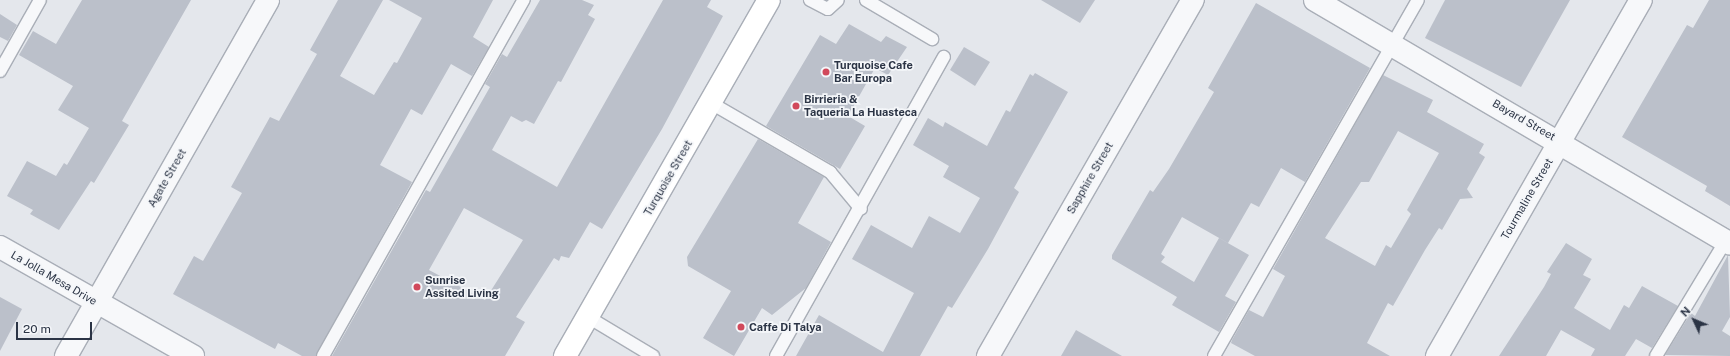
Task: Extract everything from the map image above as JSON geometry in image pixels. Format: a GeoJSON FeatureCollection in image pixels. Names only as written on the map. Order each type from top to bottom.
{"type":"FeatureCollection","features":[{"type":"Feature","properties":{"kind":"main road","name":"Turquoise Street"},"geometry":{"type":"LineString","coordinates":[[565,356],[769,0]]}},
{"type":"Feature","properties":{"kind":"street","name":"Agate Street"},"geometry":{"type":"LineString","coordinates":[[66,356],[268,0]]}},
{"type":"Feature","properties":{"kind":"street","name":"Sapphire Street"},"geometry":{"type":"LineString","coordinates":[[988,356],[1193,0]]}},
{"type":"Feature","properties":{"kind":"street","name":"Bayard Street"},"geometry":{"type":"LineString","coordinates":[[1315,0],[1729,240]]}},
{"type":"Feature","properties":{"kind":"street","name":"Tourmaline Street"},"geometry":{"type":"LineString","coordinates":[[1437,356],[1641,0]]}},
{"type":"Feature","properties":{"kind":"street","name":"La Jolla Mesa Drive"},"geometry":{"type":"LineString","coordinates":[[0,247],[193,356]]}},
{"type":"Feature","properties":{"kind":"lane"},"geometry":{"type":"LineString","coordinates":[[0,72],[40,0]]}},
{"type":"Feature","properties":{"kind":"lane"},"geometry":{"type":"LineString","coordinates":[[322,356],[524,0]]}},
{"type":"Feature","properties":{"kind":"lane"},"geometry":{"type":"LineString","coordinates":[[810,0],[828,9],[838,0]]}},
{"type":"Feature","properties":{"kind":"lane"},"geometry":{"type":"LineString","coordinates":[[866,0],[932,39]]}},
{"type":"Feature","properties":{"kind":"lane"},"geometry":{"type":"LineString","coordinates":[[1214,356],[1418,0]]}},
{"type":"Feature","properties":{"kind":"lane"},"geometry":{"type":"LineString","coordinates":[[776,356],[861,209],[944,58]]}},
{"type":"Feature","properties":{"kind":"lane"},"geometry":{"type":"LineString","coordinates":[[711,103],[830,172],[861,209]]}},
{"type":"Feature","properties":{"kind":"lane"},"geometry":{"type":"LineString","coordinates":[[1656,356],[1729,240]]}},
{"type":"Feature","properties":{"kind":"lane"},"geometry":{"type":"LineString","coordinates":[[588,317],[653,356]]}},
{"type":"Feature","properties":{"kind":"building"},"geometry":{"type":"Polygon","coordinates":[[[82,0],[191,0],[122,121],[129,125],[94,183],[91,181],[59,230],[30,214],[33,210],[7,196],[27,161],[56,176],[64,163],[67,165],[89,128],[58,110],[73,86],[19,55],[33,31],[56,44],[82,0]]]}},
{"type":"Feature","properties":{"kind":"building"},"geometry":{"type":"Polygon","coordinates":[[[338,0],[383,0],[340,76],[374,95],[394,62],[397,63],[422,18],[389,0],[493,0],[473,37],[489,47],[472,76],[451,64],[422,115],[411,109],[380,165],[412,182],[316,356],[302,356],[278,343],[275,349],[173,294],[194,256],[203,261],[242,193],[231,187],[270,117],[279,121],[317,54],[310,50],[338,0]]]}},
{"type":"Feature","properties":{"kind":"building"},"geometry":{"type":"Polygon","coordinates":[[[540,0],[582,0],[594,5],[588,15],[595,19],[561,82],[558,81],[534,124],[526,120],[522,122],[511,116],[492,150],[557,187],[663,0],[711,0],[707,7],[723,16],[662,129],[602,229],[590,222],[569,258],[561,256],[559,261],[554,258],[516,317],[525,322],[505,356],[332,356],[426,190],[430,192],[490,87],[485,84],[502,54],[507,57],[540,0]],[[464,208],[429,270],[485,300],[523,240],[464,208]]]}},
{"type":"Feature","properties":{"kind":"building"},"geometry":{"type":"Polygon","coordinates":[[[1041,0],[1095,0],[1080,23],[1041,0]]]}},
{"type":"Feature","properties":{"kind":"building"},"geometry":{"type":"Polygon","coordinates":[[[1445,0],[1570,0],[1521,87],[1425,38],[1445,0]]]}},
{"type":"Feature","properties":{"kind":"building"},"geometry":{"type":"Polygon","coordinates":[[[1709,0],[1730,0],[1730,206],[1705,191],[1707,186],[1622,137],[1687,25],[1693,28],[1709,0]]]}},
{"type":"Feature","properties":{"kind":"building"},"geometry":{"type":"Polygon","coordinates":[[[1256,3],[1370,68],[1305,182],[1281,168],[1259,207],[1251,203],[1228,243],[1182,217],[1161,254],[1165,257],[1161,262],[1194,282],[1219,238],[1249,255],[1225,296],[1236,302],[1219,332],[1172,305],[1177,297],[1112,259],[1112,255],[1150,190],[1153,192],[1169,169],[1214,92],[1208,88],[1256,3]]]}},
{"type":"Feature","properties":{"kind":"building"},"geometry":{"type":"Polygon","coordinates":[[[0,14],[17,25],[8,41],[0,37],[0,14]]]}},
{"type":"Feature","properties":{"kind":"building"},"geometry":{"type":"Polygon","coordinates":[[[849,24],[881,42],[886,36],[907,47],[888,75],[875,68],[848,116],[865,126],[840,169],[766,126],[820,35],[836,44],[849,24]]]}},
{"type":"Feature","properties":{"kind":"building"},"geometry":{"type":"Polygon","coordinates":[[[964,47],[990,62],[975,86],[950,70],[964,47]]]}},
{"type":"Feature","properties":{"kind":"building"},"geometry":{"type":"Polygon","coordinates":[[[1035,73],[1068,92],[1014,188],[1019,192],[988,249],[952,308],[948,306],[920,356],[796,356],[819,315],[883,352],[914,293],[852,259],[871,225],[912,248],[929,216],[960,233],[980,198],[943,177],[949,166],[913,145],[928,118],[943,127],[945,122],[987,146],[1006,110],[1010,112],[1030,74],[1033,76],[1035,73]]]}},
{"type":"Feature","properties":{"kind":"building"},"geometry":{"type":"Polygon","coordinates":[[[1383,75],[1433,100],[1427,112],[1484,144],[1479,153],[1485,157],[1467,189],[1473,198],[1460,199],[1442,230],[1439,228],[1425,250],[1393,306],[1388,303],[1367,343],[1390,356],[1255,356],[1231,343],[1249,310],[1263,317],[1285,276],[1273,269],[1383,75]],[[1398,131],[1369,182],[1361,182],[1325,238],[1375,266],[1386,245],[1391,248],[1411,214],[1407,210],[1439,153],[1398,131]]]}},
{"type":"Feature","properties":{"kind":"building"},"geometry":{"type":"Polygon","coordinates":[[[758,139],[824,177],[798,223],[831,242],[806,288],[772,315],[762,308],[734,356],[703,338],[731,291],[688,266],[687,257],[758,139]]]}},
{"type":"Feature","properties":{"kind":"building"},"geometry":{"type":"Polygon","coordinates":[[[1566,243],[1592,259],[1583,275],[1591,279],[1574,308],[1610,330],[1624,305],[1629,308],[1642,286],[1678,306],[1652,348],[1636,339],[1625,356],[1591,356],[1595,349],[1561,330],[1546,356],[1499,356],[1544,287],[1551,274],[1547,272],[1566,243]]]}},
{"type":"Feature","properties":{"kind":"building"},"geometry":{"type":"Polygon","coordinates":[[[1728,255],[1730,317],[1722,331],[1730,336],[1730,356],[1665,355],[1691,313],[1695,316],[1728,255]]]}},
{"type":"Feature","properties":{"kind":"building"},"geometry":{"type":"Polygon","coordinates":[[[0,297],[22,309],[0,351],[0,297]]]}},
{"type":"Feature","properties":{"kind":"building"},"geometry":{"type":"Polygon","coordinates":[[[1076,330],[1122,356],[1061,356],[1076,330]]]}},
{"type":"Feature","properties":{"kind":"place","name":"Turquoise Cafe Bar Europa"},"geometry":{"type":"Point","coordinates":[826,72]}},
{"type":"Feature","properties":{"kind":"place","name":"Birrieria & Taqueria La Huasteca"},"geometry":{"type":"Point","coordinates":[796,106]}},
{"type":"Feature","properties":{"kind":"place","name":"Sunrise Assited Living"},"geometry":{"type":"Point","coordinates":[417,287]}},
{"type":"Feature","properties":{"kind":"place","name":"Caffe Di Talya"},"geometry":{"type":"Point","coordinates":[741,327]}}]}
